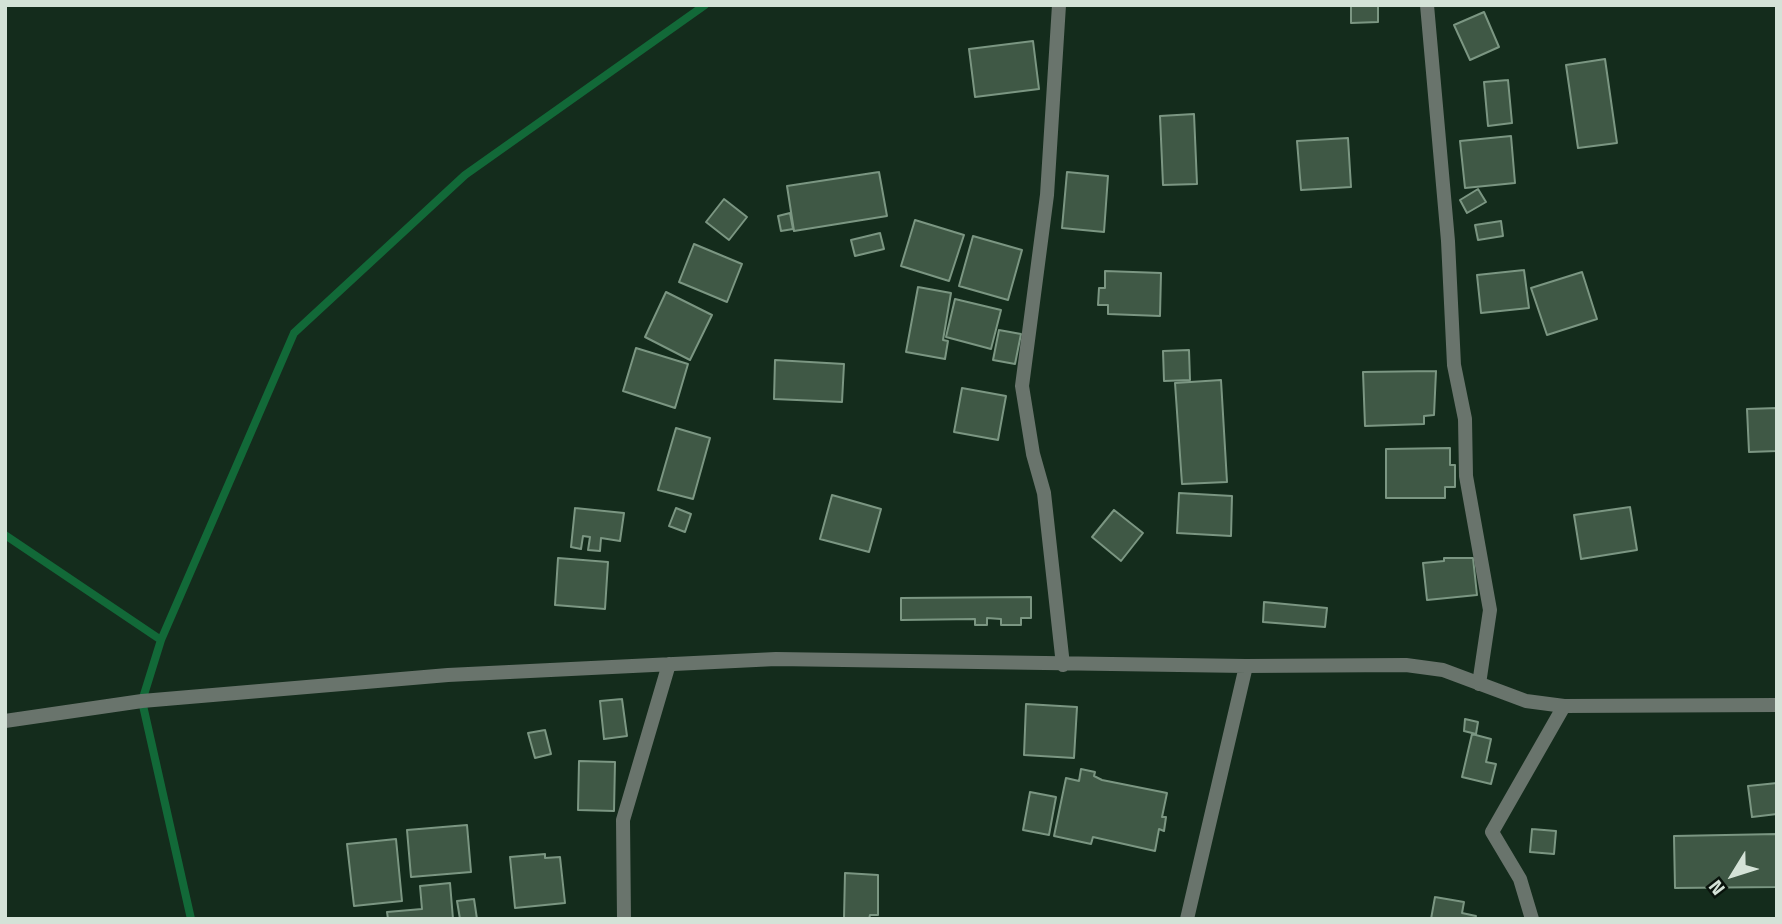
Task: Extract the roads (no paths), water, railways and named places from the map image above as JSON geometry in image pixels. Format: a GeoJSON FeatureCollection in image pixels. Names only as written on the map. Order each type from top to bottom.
{"type":"FeatureCollection","features":[{"type":"Feature","properties":{"kind":"street"},"geometry":{"type":"LineString","coordinates":[[1059,5],[1047,195],[1022,386],[1033,454],[1044,493],[1063,664]]}},
{"type":"Feature","properties":{"kind":"street"},"geometry":{"type":"LineString","coordinates":[[1427,5],[1448,241],[1454,365],[1465,419],[1466,476],[1490,610],[1479,684]]}},
{"type":"Feature","properties":{"kind":"street"},"geometry":{"type":"LineString","coordinates":[[5,721],[142,701],[448,675],[776,659],[1246,666],[1406,665],[1443,670],[1525,701],[1564,705],[1777,705]]}},
{"type":"Feature","properties":{"kind":"street"},"geometry":{"type":"LineString","coordinates":[[624,919],[623,820],[668,664]]}},
{"type":"Feature","properties":{"kind":"street"},"geometry":{"type":"LineString","coordinates":[[1187,919],[1246,666]]}},
{"type":"Feature","properties":{"kind":"street"},"geometry":{"type":"LineString","coordinates":[[1532,919],[1520,879],[1492,832],[1564,705]]}},
{"type":"Feature","properties":{"kind":"waterway"},"geometry":{"type":"LineString","coordinates":[[191,919],[142,701],[161,640],[294,333],[465,175],[705,5]]}},
{"type":"Feature","properties":{"kind":"waterway"},"geometry":{"type":"LineString","coordinates":[[5,535],[161,640]]}}]}
